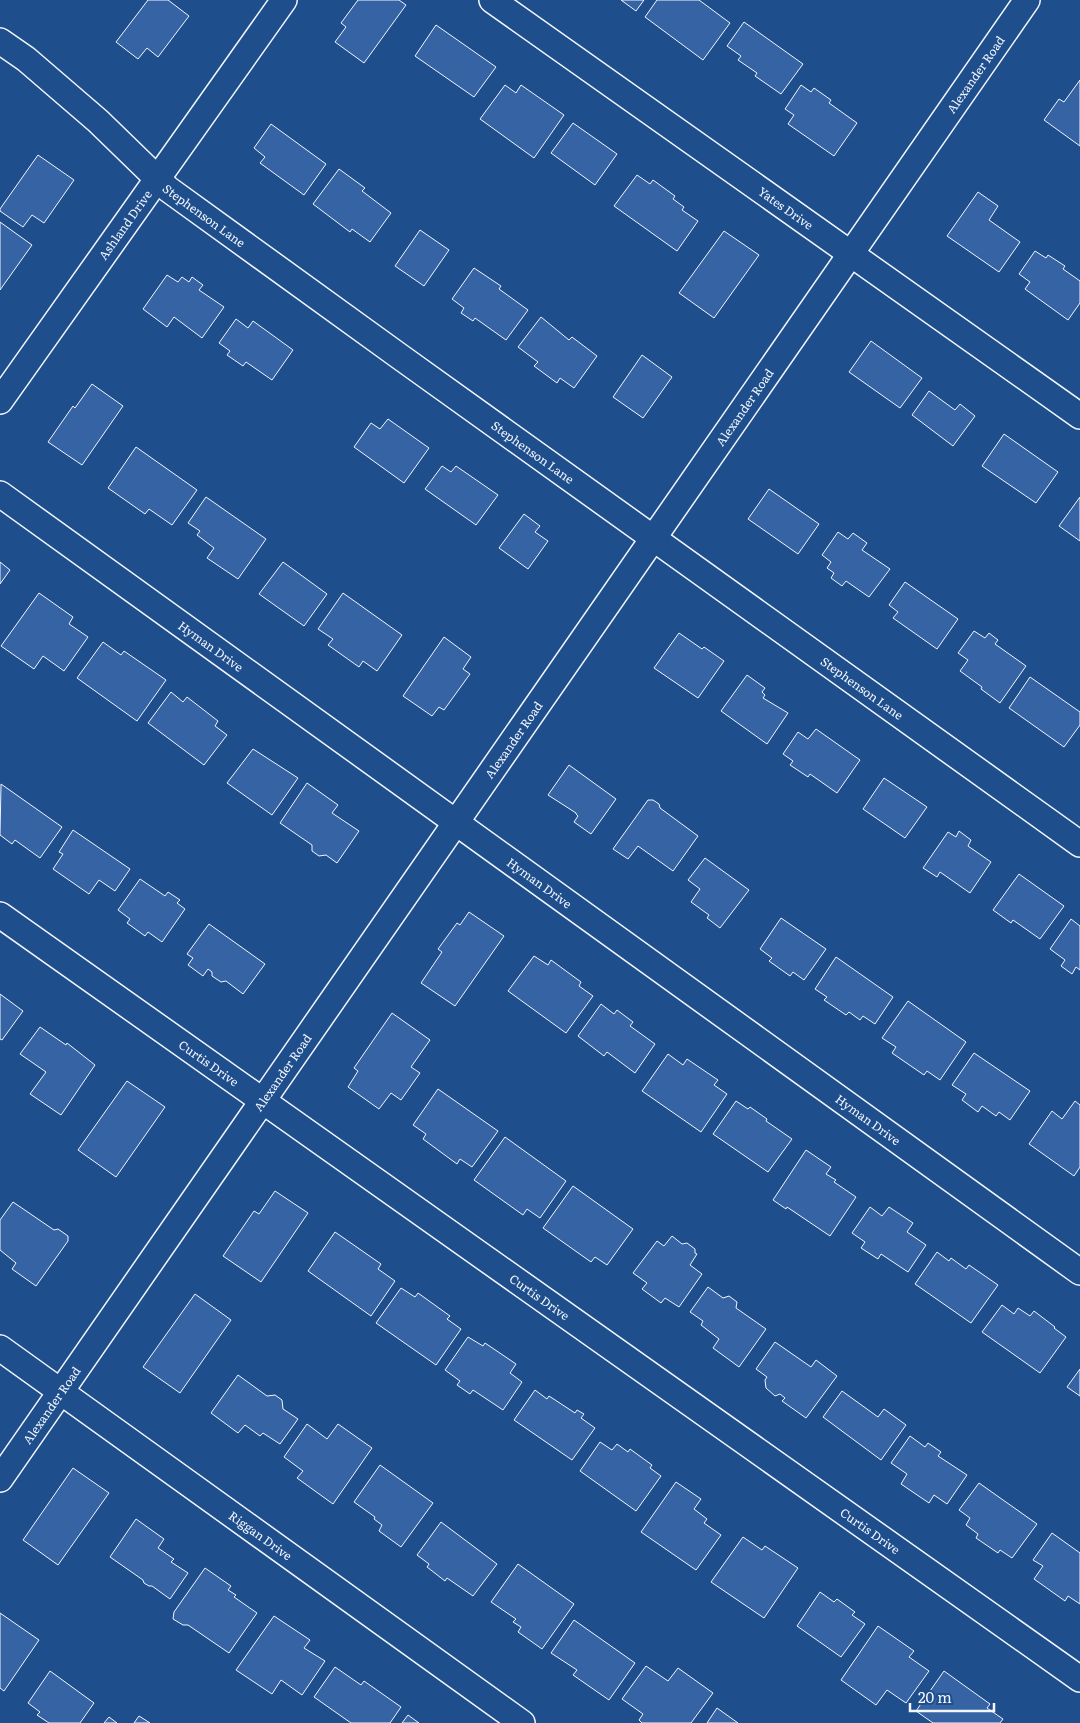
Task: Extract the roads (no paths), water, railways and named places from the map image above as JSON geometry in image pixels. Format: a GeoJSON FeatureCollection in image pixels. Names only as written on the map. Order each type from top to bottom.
{"type":"FeatureCollection","features":[{"type":"Feature","properties":{"kind":"street","name":"Ashland Drive"},"geometry":{"type":"LineString","coordinates":[[0,401],[284,0]]}},
{"type":"Feature","properties":{"kind":"street","name":"Yates Drive"},"geometry":{"type":"LineString","coordinates":[[492,0],[1080,416]]}},
{"type":"Feature","properties":{"kind":"street","name":"Alexander Road"},"geometry":{"type":"LineString","coordinates":[[0,1479],[1027,0]]}},
{"type":"Feature","properties":{"kind":"street","name":"Stephenson Lane"},"geometry":{"type":"LineString","coordinates":[[0,41],[26,59],[98,121],[158,180],[391,350],[1080,844]]}},
{"type":"Feature","properties":{"kind":"street","name":"Hyman Drive"},"geometry":{"type":"LineString","coordinates":[[0,494],[1080,1272]]}},
{"type":"Feature","properties":{"kind":"street","name":"Curtis Drive"},"geometry":{"type":"LineString","coordinates":[[0,915],[1080,1679]]}},
{"type":"Feature","properties":{"kind":"street","name":"Riggan Drive"},"geometry":{"type":"LineString","coordinates":[[0,1348],[522,1723]]}}]}
